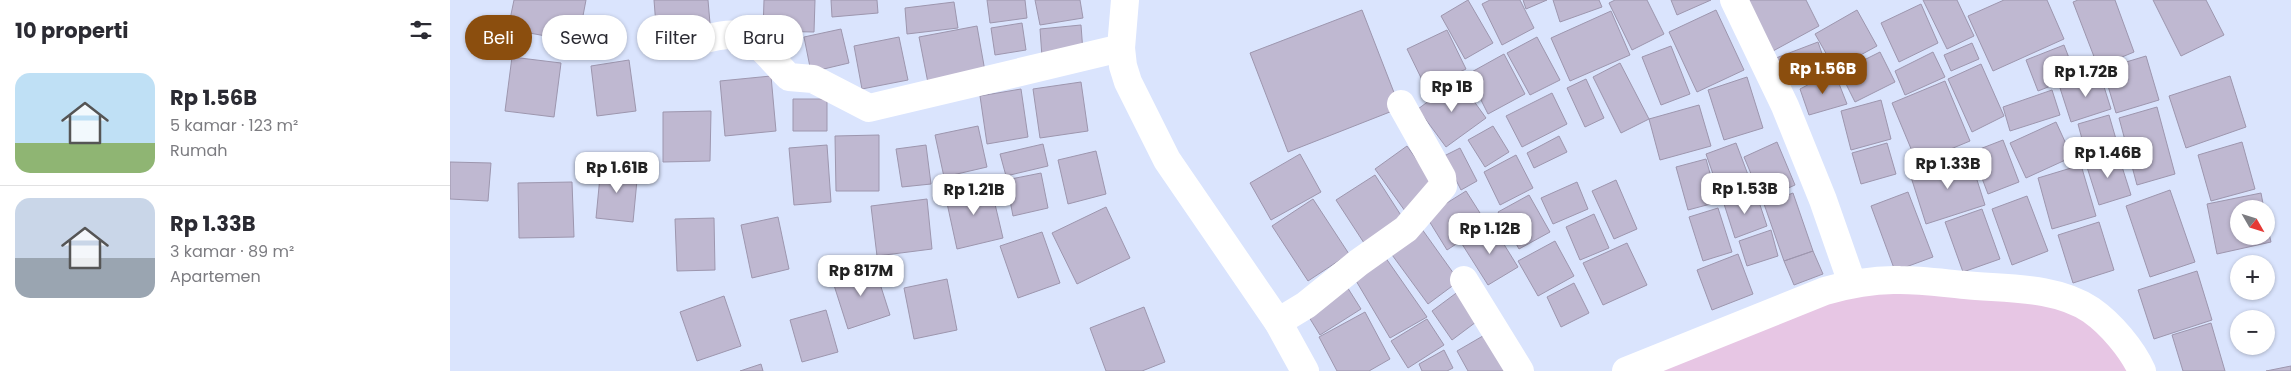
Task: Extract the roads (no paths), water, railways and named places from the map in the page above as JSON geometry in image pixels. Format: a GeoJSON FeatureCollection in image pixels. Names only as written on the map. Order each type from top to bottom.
{"type":"FeatureCollection","features":[{"type":"Feature","properties":{"kind":"street"},"geometry":{"type":"LineString","coordinates":[[1125,0],[1121,48],[1123,66],[1128,82],[1167,160],[1278,322],[1304,371]]}},
{"type":"Feature","properties":{"kind":"street"},"geometry":{"type":"LineString","coordinates":[[1734,0],[1785,106],[1823,200],[1852,283]]}},
{"type":"Feature","properties":{"kind":"street"},"geometry":{"type":"LineString","coordinates":[[715,38],[744,36],[757,45],[789,77],[813,79],[869,108],[1121,48]]}},
{"type":"Feature","properties":{"kind":"street"},"geometry":{"type":"LineString","coordinates":[[1278,322],[1306,305],[1358,263],[1406,229],[1443,186],[1442,177],[1401,104]]}},
{"type":"Feature","properties":{"kind":"street"},"geometry":{"type":"LineString","coordinates":[[1464,280],[1520,371]]}},
{"type":"Feature","properties":{"kind":"street"},"geometry":{"type":"LineString","coordinates":[[1626,371],[1825,291],[1852,283],[1899,280],[2033,291],[2064,297],[2090,310],[2115,332],[2138,362],[2142,371]]}}]}
